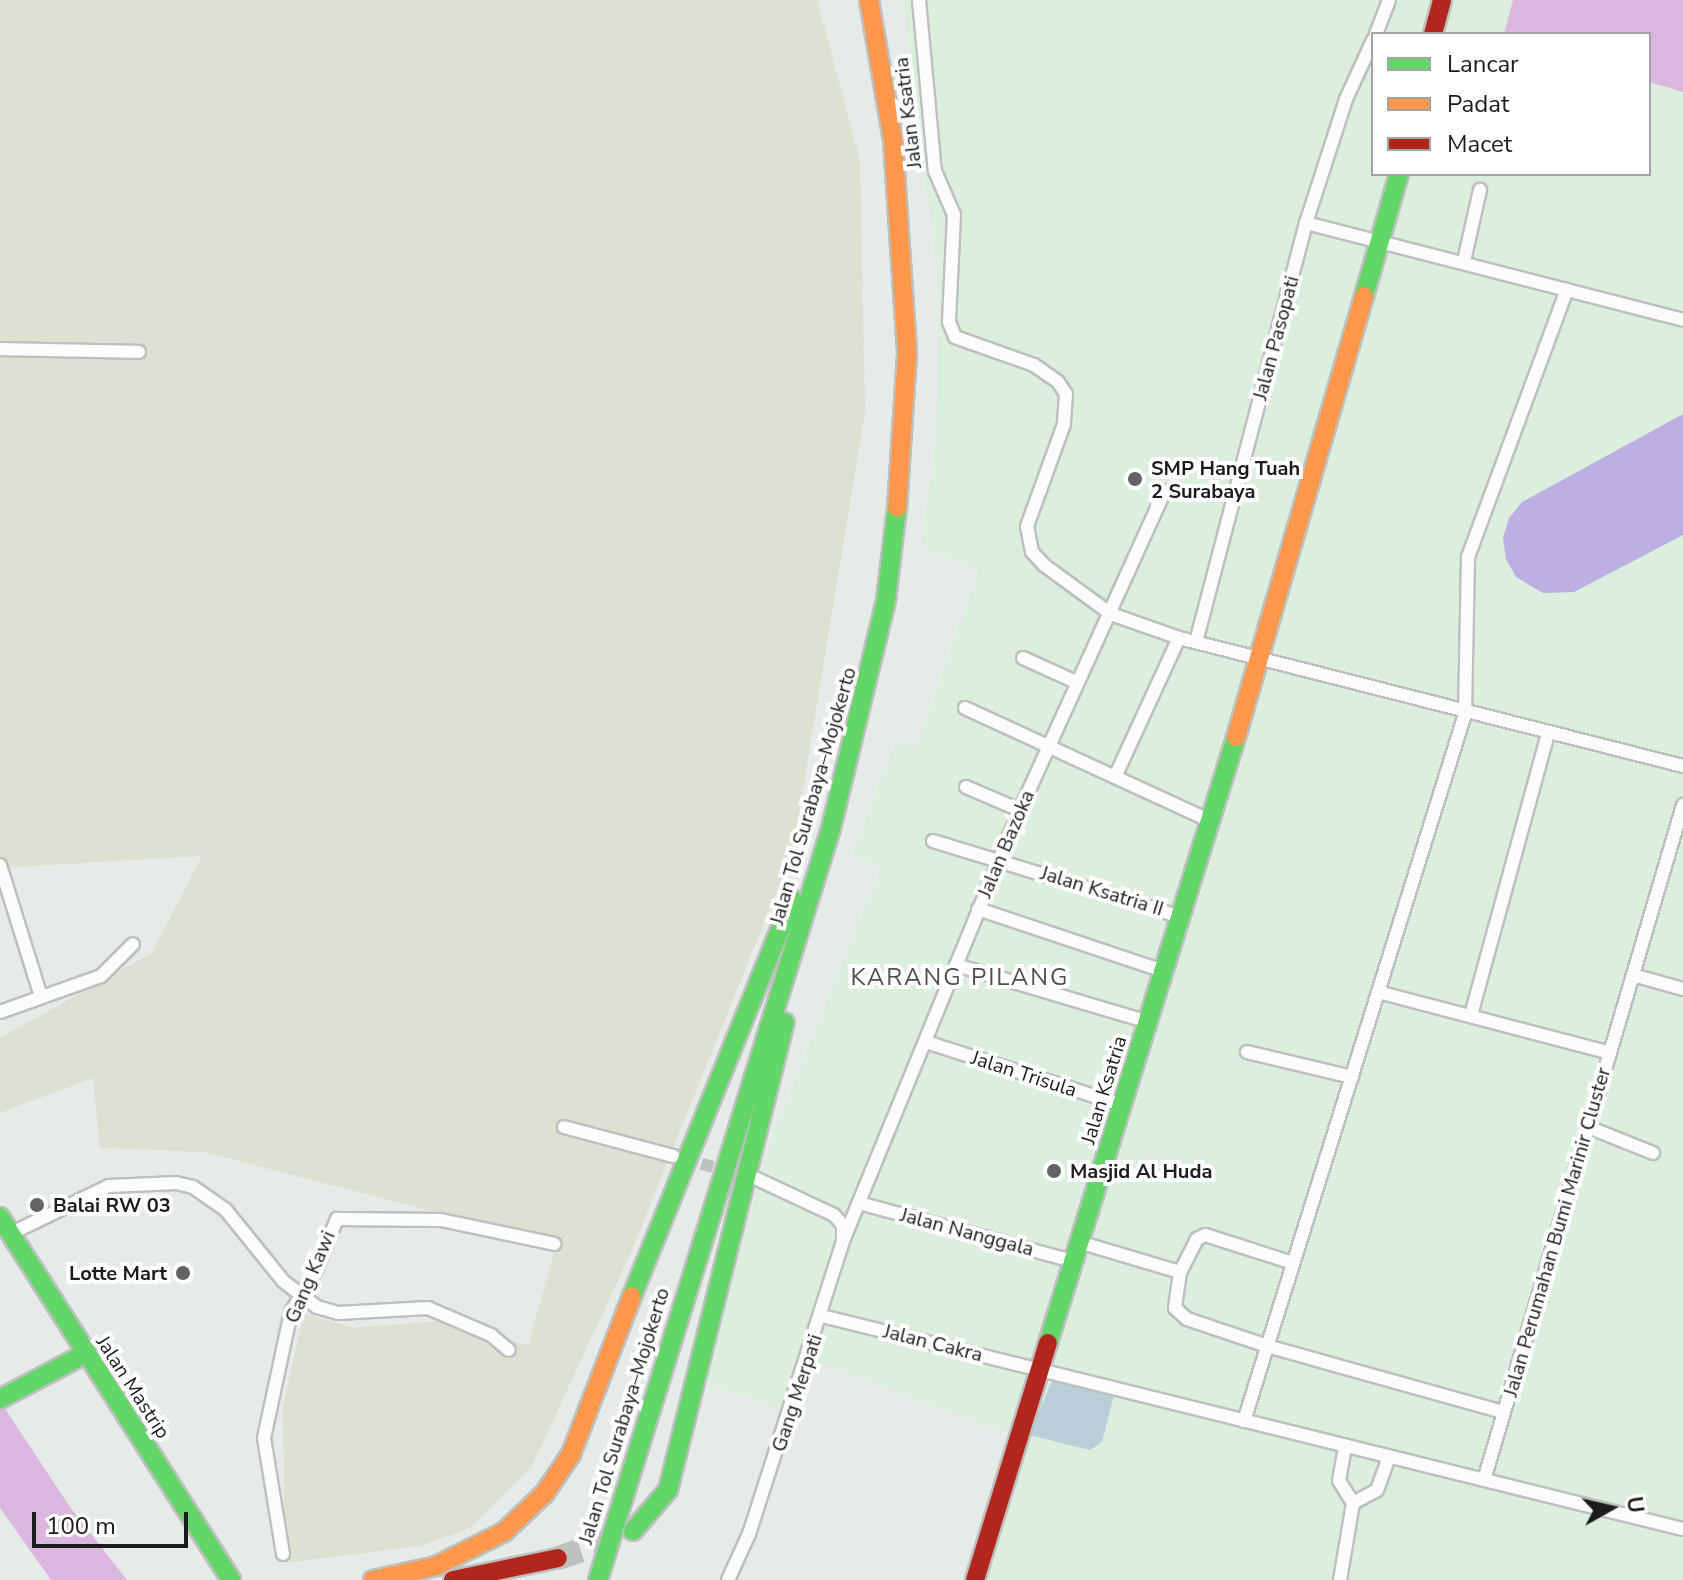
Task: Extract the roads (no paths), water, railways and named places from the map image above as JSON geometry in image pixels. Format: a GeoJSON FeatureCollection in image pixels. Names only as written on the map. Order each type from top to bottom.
{"type":"FeatureCollection","features":[{"type":"Feature","properties":{"kind":"main road","name":"Jalan Tol Surabaya–Mojokerto"},"geometry":{"type":"LineString","coordinates":[[582,1580],[792,899],[860,655],[886,465],[891,355],[886,221],[854,0]]}},
{"type":"Feature","properties":{"kind":"main road","name":"Jalan Tol Surabaya–Mojokerto"},"geometry":{"type":"LineString","coordinates":[[598,1580],[817,871],[867,691],[886,600],[902,463],[907,354],[901,214],[884,73],[869,0]]}},
{"type":"Feature","properties":{"kind":"main road"},"geometry":{"type":"LineString","coordinates":[[1434,32],[1442,0]]}},
{"type":"Feature","properties":{"kind":"main road","name":"Jalan Ksatria"},"geometry":{"type":"LineString","coordinates":[[975,1580],[1044,1370],[1179,916],[1260,658],[1398,176]]}},
{"type":"Feature","properties":{"kind":"main road"},"geometry":{"type":"LineString","coordinates":[[633,1531],[648,1519],[668,1490],[751,1164],[817,871]]}},
{"type":"Feature","properties":{"kind":"main road"},"geometry":{"type":"LineString","coordinates":[[373,1580],[436,1566],[504,1532],[545,1493],[571,1454],[741,1015],[792,899]]}},
{"type":"Feature","properties":{"kind":"main road","name":"Jalan Mastrip"},"geometry":{"type":"LineString","coordinates":[[0,1217],[231,1580]]}},
{"type":"Feature","properties":{"kind":"main road"},"geometry":{"type":"LineString","coordinates":[[0,1399],[85,1354]]}},
{"type":"Feature","properties":{"kind":"main road"},"geometry":{"type":"LineString","coordinates":[[453,1580],[558,1558]]}},
{"type":"Feature","properties":{"kind":"street","name":"Jalan Ksatria"},"geometry":{"type":"LineString","coordinates":[[919,0],[933,156],[954,215],[949,322],[955,337],[1034,365],[1058,382],[1066,394],[1064,424],[1032,503],[1027,540],[1044,565],[1111,614],[1179,638],[1260,658]]}},
{"type":"Feature","properties":{"kind":"street"},"geometry":{"type":"LineString","coordinates":[[1377,32],[1389,0]]}},
{"type":"Feature","properties":{"kind":"street","name":"Jalan Pasopati"},"geometry":{"type":"LineString","coordinates":[[1196,642],[1306,223],[1346,99],[1371,44]]}},
{"type":"Feature","properties":{"kind":"street"},"geometry":{"type":"LineString","coordinates":[[1464,261],[1480,190]]}},
{"type":"Feature","properties":{"kind":"street"},"geometry":{"type":"LineString","coordinates":[[1306,223],[1382,239],[1683,320]]}},
{"type":"Feature","properties":{"kind":"street"},"geometry":{"type":"LineString","coordinates":[[1244,1421],[1465,714],[1468,557],[1567,290]]}},
{"type":"Feature","properties":{"kind":"street"},"geometry":{"type":"LineString","coordinates":[[0,349],[139,352]]}},
{"type":"Feature","properties":{"kind":"street","name":"Jalan Bazoka"},"geometry":{"type":"LineString","coordinates":[[859,1203],[1047,747],[1111,614],[1165,491]]}},
{"type":"Feature","properties":{"kind":"street"},"geometry":{"type":"LineString","coordinates":[[1115,777],[1179,638]]}},
{"type":"Feature","properties":{"kind":"street"},"geometry":{"type":"LineString","coordinates":[[1023,658],[1078,683]]}},
{"type":"Feature","properties":{"kind":"street"},"geometry":{"type":"LineString","coordinates":[[1260,658],[1465,714],[1683,766]]}},
{"type":"Feature","properties":{"kind":"street"},"geometry":{"type":"LineString","coordinates":[[965,708],[1209,820]]}},
{"type":"Feature","properties":{"kind":"street"},"geometry":{"type":"LineString","coordinates":[[1471,1015],[1548,733]]}},
{"type":"Feature","properties":{"kind":"street"},"geometry":{"type":"LineString","coordinates":[[966,787],[1020,810]]}},
{"type":"Feature","properties":{"kind":"street","name":"Jalan Perumahan Bumi Marinir Cluster"},"geometry":{"type":"LineString","coordinates":[[1484,1480],[1683,805]]}},
{"type":"Feature","properties":{"kind":"street","name":"Jalan Ksatria II"},"geometry":{"type":"LineString","coordinates":[[933,841],[1179,916]]}},
{"type":"Feature","properties":{"kind":"street"},"geometry":{"type":"LineString","coordinates":[[0,865],[41,997]]}},
{"type":"Feature","properties":{"kind":"street"},"geometry":{"type":"LineString","coordinates":[[978,909],[1163,971]]}},
{"type":"Feature","properties":{"kind":"street"},"geometry":{"type":"LineString","coordinates":[[0,1012],[101,976],[133,944]]}},
{"type":"Feature","properties":{"kind":"street"},"geometry":{"type":"LineString","coordinates":[[956,965],[1148,1022]]}},
{"type":"Feature","properties":{"kind":"street"},"geometry":{"type":"LineString","coordinates":[[1633,975],[1683,989]]}},
{"type":"Feature","properties":{"kind":"street","name":"Jalan Perumahan Bumi Marinir Cluster"},"geometry":{"type":"LineString","coordinates":[[1378,992],[1610,1053]]}},
{"type":"Feature","properties":{"kind":"street","name":"Jalan Trisula"},"geometry":{"type":"LineString","coordinates":[[926,1042],[1122,1105]]}},
{"type":"Feature","properties":{"kind":"street"},"geometry":{"type":"LineString","coordinates":[[1247,1052],[1352,1077]]}},
{"type":"Feature","properties":{"kind":"street"},"geometry":{"type":"LineString","coordinates":[[564,1127],[673,1156]]}},
{"type":"Feature","properties":{"kind":"street"},"geometry":{"type":"LineString","coordinates":[[1588,1127],[1653,1153]]}},
{"type":"Feature","properties":{"kind":"street"},"geometry":{"type":"LineString","coordinates":[[755,1178],[834,1215],[843,1225],[843,1241]]}},
{"type":"Feature","properties":{"kind":"street"},"geometry":{"type":"LineString","coordinates":[[10,1234],[109,1186],[176,1183],[193,1187],[225,1209],[301,1298],[338,1313],[412,1307],[443,1311],[509,1350]]}},
{"type":"Feature","properties":{"kind":"street","name":"Gang Merpati"},"geometry":{"type":"LineString","coordinates":[[728,1580],[749,1534],[822,1316],[843,1241],[859,1203]]}},
{"type":"Feature","properties":{"kind":"street","name":"Jalan Nanggala"},"geometry":{"type":"LineString","coordinates":[[859,1203],[1076,1262]]}},
{"type":"Feature","properties":{"kind":"street","name":"Gang Kawi"},"geometry":{"type":"LineString","coordinates":[[283,1554],[264,1438],[291,1312],[301,1298],[332,1224],[342,1217],[441,1220],[555,1244]]}},
{"type":"Feature","properties":{"kind":"street"},"geometry":{"type":"LineString","coordinates":[[1082,1243],[1180,1272],[1197,1239],[1205,1235],[1293,1263]]}},
{"type":"Feature","properties":{"kind":"street","name":"Jalan Perumahan Bumi Marinir Cluster"},"geometry":{"type":"LineString","coordinates":[[1180,1272],[1175,1308],[1179,1315],[1267,1346],[1504,1412]]}},
{"type":"Feature","properties":{"kind":"street","name":"Jalan Cakra"},"geometry":{"type":"LineString","coordinates":[[822,1316],[1044,1370]]}},
{"type":"Feature","properties":{"kind":"street"},"geometry":{"type":"LineString","coordinates":[[1044,1370],[1683,1529]]}},
{"type":"Feature","properties":{"kind":"street"},"geometry":{"type":"LineString","coordinates":[[1340,1580],[1353,1503],[1339,1481],[1345,1446]]}},
{"type":"Feature","properties":{"kind":"street"},"geometry":{"type":"LineString","coordinates":[[1353,1503],[1377,1490],[1389,1457]]}},
{"type":"Feature","properties":{"kind":"tunnel"},"geometry":{"type":"LineString","coordinates":[[684,1159],[728,1171]]}},
{"type":"Feature","properties":{"kind":"tunnel"},"geometry":{"type":"LineString","coordinates":[[558,1558],[624,1536]]}},
{"type":"Feature","properties":{"kind":"place","name":"SMP Hang Tuah 2 Surabaya"},"geometry":{"type":"Point","coordinates":[1135,479]}},
{"type":"Feature","properties":{"kind":"place","name":"Masjid Al Huda"},"geometry":{"type":"Point","coordinates":[1054,1171]}},
{"type":"Feature","properties":{"kind":"place","name":"Balai RW 03"},"geometry":{"type":"Point","coordinates":[37,1205]}},
{"type":"Feature","properties":{"kind":"place","name":"Lotte Mart"},"geometry":{"type":"Point","coordinates":[183,1273]}},
{"type":"Feature","properties":{"kind":"district","name":"KARANG PILANG"},"geometry":{"type":"Point","coordinates":[960,978]}}]}
